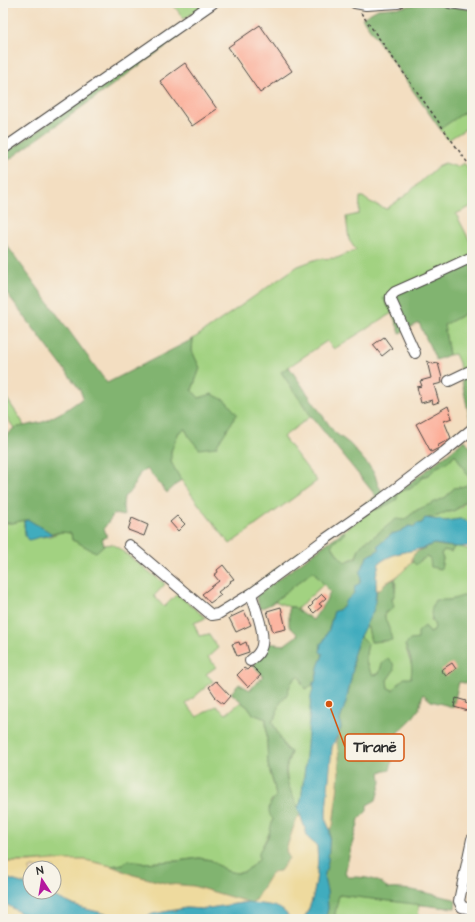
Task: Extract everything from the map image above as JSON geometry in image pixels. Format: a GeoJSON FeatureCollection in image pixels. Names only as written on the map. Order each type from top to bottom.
{"type":"FeatureCollection","features":[{"type":"Feature","properties":{"kind":"street"},"geometry":{"type":"LineString","coordinates":[[3,149],[213,3]]}},
{"type":"Feature","properties":{"kind":"street"},"geometry":{"type":"LineString","coordinates":[[357,6],[398,3]]}},
{"type":"Feature","properties":{"kind":"street"},"geometry":{"type":"LineString","coordinates":[[450,3],[472,6]]}},
{"type":"Feature","properties":{"kind":"street"},"geometry":{"type":"LineString","coordinates":[[415,354],[390,300],[391,296],[395,292],[472,256]]}},
{"type":"Feature","properties":{"kind":"street"},"geometry":{"type":"LineString","coordinates":[[449,381],[472,370]]}},
{"type":"Feature","properties":{"kind":"street"},"geometry":{"type":"LineString","coordinates":[[129,545],[212,615],[218,614],[251,594],[374,505],[472,430]]}},
{"type":"Feature","properties":{"kind":"street"},"geometry":{"type":"LineString","coordinates":[[250,661],[260,652],[262,640],[260,623],[251,594]]}},
{"type":"Feature","properties":{"kind":"street"},"geometry":{"type":"LineString","coordinates":[[472,839],[459,901],[462,907],[472,909]]}},
{"type":"Feature","properties":{"kind":"path"},"geometry":{"type":"LineString","coordinates":[[357,6],[472,170]]}},
{"type":"Feature","properties":{"kind":"green space"},"geometry":{"type":"Polygon","coordinates":[[[172,3],[207,3],[184,19],[172,3]]]}},
{"type":"Feature","properties":{"kind":"green space"},"geometry":{"type":"Polygon","coordinates":[[[420,3],[472,9],[472,107],[440,129],[362,18],[378,9],[404,7],[420,3]]]}},
{"type":"Feature","properties":{"kind":"green space"},"geometry":{"type":"Polygon","coordinates":[[[179,33],[179,37],[3,164],[3,155],[174,34],[179,33]]]}},
{"type":"Feature","properties":{"kind":"green space"},"geometry":{"type":"Polygon","coordinates":[[[472,107],[472,125],[448,140],[440,129],[472,107]]]}},
{"type":"Feature","properties":{"kind":"green space"},"geometry":{"type":"Polygon","coordinates":[[[445,163],[457,167],[464,163],[472,174],[472,206],[456,214],[472,245],[472,260],[383,298],[392,313],[334,349],[327,341],[281,372],[311,416],[283,437],[317,481],[230,544],[188,489],[171,461],[174,442],[179,432],[185,429],[190,438],[216,447],[225,431],[212,395],[198,398],[192,390],[200,368],[192,351],[193,339],[298,266],[317,259],[337,258],[356,250],[349,240],[346,217],[359,214],[360,197],[363,197],[386,209],[406,195],[438,166],[445,163]]]}},
{"type":"Feature","properties":{"kind":"green space"},"geometry":{"type":"Polygon","coordinates":[[[3,240],[107,383],[193,339],[192,351],[200,368],[192,390],[199,398],[212,394],[226,401],[237,414],[216,447],[199,449],[185,429],[179,432],[171,451],[171,462],[181,480],[167,493],[147,469],[140,473],[132,490],[124,497],[124,516],[114,514],[104,528],[107,537],[102,539],[104,545],[96,552],[72,540],[71,533],[61,532],[52,534],[28,520],[3,523],[3,438],[14,428],[43,422],[66,410],[83,398],[80,390],[3,288],[3,240]]]}},
{"type":"Feature","properties":{"kind":"green space"},"geometry":{"type":"Polygon","coordinates":[[[472,260],[472,310],[444,325],[449,355],[436,360],[419,323],[400,333],[392,313],[383,298],[472,260]]]}},
{"type":"Feature","properties":{"kind":"green space"},"geometry":{"type":"Polygon","coordinates":[[[472,310],[472,366],[460,372],[459,363],[455,354],[449,355],[444,325],[472,310]]]}},
{"type":"Feature","properties":{"kind":"green space"},"geometry":{"type":"Polygon","coordinates":[[[472,366],[472,425],[471,426],[460,372],[472,366]]]}},
{"type":"Feature","properties":{"kind":"green space"},"geometry":{"type":"Polygon","coordinates":[[[289,367],[334,432],[350,444],[370,467],[375,475],[378,485],[385,495],[254,588],[245,592],[376,496],[311,416],[281,372],[289,367]]]}},
{"type":"Feature","properties":{"kind":"green space"},"geometry":{"type":"Polygon","coordinates":[[[3,393],[22,421],[24,427],[14,428],[3,412],[3,393]]]}},
{"type":"Feature","properties":{"kind":"green space"},"geometry":{"type":"Polygon","coordinates":[[[465,440],[471,448],[472,447],[472,495],[453,511],[427,518],[422,523],[416,524],[415,527],[409,526],[392,534],[377,546],[380,549],[367,557],[360,583],[355,586],[354,593],[339,610],[334,611],[329,629],[323,642],[322,658],[315,682],[310,687],[305,689],[298,675],[291,683],[287,694],[278,706],[277,714],[272,722],[286,749],[291,752],[286,773],[291,791],[301,814],[296,820],[286,850],[289,858],[280,871],[272,873],[255,900],[251,903],[193,886],[169,884],[133,875],[111,866],[123,864],[129,860],[142,863],[199,858],[211,860],[227,871],[237,873],[245,872],[259,859],[259,852],[268,837],[273,819],[269,808],[276,797],[268,765],[266,719],[253,714],[250,709],[231,693],[239,684],[250,690],[263,676],[253,665],[266,643],[284,645],[298,635],[289,626],[289,607],[294,607],[313,620],[330,592],[313,571],[271,604],[260,609],[256,596],[342,532],[345,532],[331,545],[345,562],[356,558],[359,549],[364,542],[372,538],[396,519],[404,520],[417,510],[446,497],[454,488],[465,486],[471,481],[455,454],[448,462],[437,467],[410,489],[398,493],[397,499],[375,510],[465,440]]]}},
{"type":"Feature","properties":{"kind":"green space"},"geometry":{"type":"Polygon","coordinates":[[[455,454],[472,481],[465,486],[454,488],[446,497],[438,502],[417,510],[404,520],[389,525],[364,542],[356,557],[345,562],[338,555],[331,544],[344,534],[342,532],[375,508],[380,508],[397,499],[398,493],[410,489],[437,467],[448,462],[455,454]]]}},
{"type":"Feature","properties":{"kind":"green space"},"geometry":{"type":"Polygon","coordinates":[[[472,495],[472,523],[460,519],[446,521],[425,518],[438,516],[445,512],[451,512],[461,507],[469,496],[472,495]]]}},
{"type":"Feature","properties":{"kind":"green space"},"geometry":{"type":"Polygon","coordinates":[[[20,520],[24,521],[24,527],[42,537],[61,532],[71,533],[72,540],[96,551],[104,545],[113,544],[165,584],[154,596],[164,607],[177,594],[206,618],[194,623],[199,636],[209,634],[218,648],[208,657],[216,667],[206,674],[213,681],[186,704],[197,717],[216,706],[226,714],[241,702],[250,709],[253,714],[266,719],[268,765],[276,797],[270,802],[273,817],[272,824],[260,853],[260,858],[245,872],[237,873],[227,871],[211,860],[199,858],[142,863],[129,860],[123,864],[111,866],[85,860],[22,860],[22,862],[3,862],[3,523],[12,523],[20,520]]]}},
{"type":"Feature","properties":{"kind":"green space"},"geometry":{"type":"Polygon","coordinates":[[[433,544],[455,546],[451,552],[444,550],[441,554],[443,559],[441,569],[431,567],[430,559],[426,557],[416,565],[412,561],[412,557],[415,553],[433,544]]]}},
{"type":"Feature","properties":{"kind":"green space"},"geometry":{"type":"Polygon","coordinates":[[[455,546],[472,550],[472,599],[466,595],[460,598],[442,601],[431,619],[435,626],[434,631],[430,633],[425,626],[418,639],[405,645],[412,667],[411,678],[393,690],[388,688],[387,680],[394,670],[382,664],[379,674],[373,675],[370,671],[366,660],[368,644],[360,636],[365,625],[368,627],[371,642],[385,641],[388,626],[385,612],[395,592],[395,579],[412,561],[416,564],[426,557],[441,569],[443,559],[441,554],[444,550],[451,552],[455,546]]]}},
{"type":"Feature","properties":{"kind":"green space"},"geometry":{"type":"Polygon","coordinates":[[[313,571],[324,584],[296,610],[294,607],[289,607],[275,601],[313,571]]]}},
{"type":"Feature","properties":{"kind":"green space"},"geometry":{"type":"Polygon","coordinates":[[[395,579],[395,593],[392,599],[394,607],[388,612],[385,612],[385,619],[392,640],[371,642],[368,627],[365,625],[374,609],[377,590],[380,590],[385,583],[395,579]]]}},
{"type":"Feature","properties":{"kind":"green space"},"geometry":{"type":"Polygon","coordinates":[[[466,595],[472,599],[472,615],[468,620],[468,623],[472,628],[472,682],[471,684],[459,682],[453,707],[431,701],[423,694],[419,709],[411,720],[398,732],[394,742],[395,748],[390,770],[380,772],[381,782],[376,800],[367,805],[367,811],[359,819],[345,873],[348,877],[375,880],[380,882],[388,889],[412,890],[454,899],[456,901],[455,908],[339,895],[334,919],[325,919],[328,909],[327,891],[324,878],[328,861],[330,830],[333,826],[338,784],[339,757],[337,736],[341,728],[340,720],[346,702],[353,669],[353,656],[360,636],[368,644],[366,660],[373,675],[379,674],[382,664],[388,658],[393,663],[394,670],[387,680],[388,688],[393,690],[404,678],[411,678],[411,661],[405,645],[410,640],[418,639],[418,632],[425,626],[430,633],[434,631],[435,626],[431,613],[435,600],[450,600],[466,595]]]}},
{"type":"Feature","properties":{"kind":"green space"},"geometry":{"type":"Polygon","coordinates":[[[298,675],[302,685],[310,687],[314,684],[311,697],[301,801],[298,808],[288,786],[286,769],[291,752],[286,749],[272,722],[277,714],[278,706],[287,694],[291,683],[298,675]]]}},
{"type":"Feature","properties":{"kind":"green space"},"geometry":{"type":"Polygon","coordinates":[[[338,895],[419,904],[418,919],[334,919],[338,895]]]}},
{"type":"Feature","properties":{"kind":"sand"},"geometry":{"type":"Polygon","coordinates":[[[423,548],[415,553],[412,557],[412,561],[403,571],[385,583],[380,590],[377,590],[376,593],[376,576],[379,563],[406,551],[423,548]]]}},
{"type":"Feature","properties":{"kind":"sand"},"geometry":{"type":"Polygon","coordinates":[[[337,736],[339,775],[333,826],[330,830],[326,821],[329,770],[332,747],[337,736]]]}},
{"type":"Feature","properties":{"kind":"sand"},"geometry":{"type":"Polygon","coordinates":[[[301,814],[308,837],[317,846],[317,874],[314,893],[304,919],[290,919],[282,910],[278,908],[251,903],[255,900],[272,872],[280,871],[289,858],[286,850],[296,820],[301,814]]]}},
{"type":"Feature","properties":{"kind":"sand"},"geometry":{"type":"Polygon","coordinates":[[[62,860],[85,860],[111,866],[133,875],[169,884],[193,886],[248,902],[203,909],[186,908],[153,914],[141,919],[126,919],[78,907],[62,900],[62,860]]]}},
{"type":"Feature","properties":{"kind":"sand"},"geometry":{"type":"Polygon","coordinates":[[[3,862],[22,862],[22,883],[3,876],[3,862]]]}},
{"type":"Feature","properties":{"kind":"sand"},"geometry":{"type":"Polygon","coordinates":[[[3,902],[22,914],[36,919],[3,919],[3,902]]]}},
{"type":"Feature","properties":{"kind":"water"},"geometry":{"type":"Polygon","coordinates":[[[425,518],[446,521],[460,519],[472,523],[472,545],[458,547],[434,544],[395,554],[379,563],[376,576],[374,609],[360,636],[353,656],[353,669],[346,702],[340,720],[341,728],[332,747],[326,811],[326,821],[330,830],[328,861],[324,878],[327,891],[328,909],[325,919],[304,919],[316,884],[318,855],[317,846],[308,838],[298,808],[301,801],[305,768],[311,697],[314,684],[312,683],[315,682],[317,677],[318,666],[323,654],[320,652],[321,643],[323,642],[329,629],[334,611],[339,610],[344,605],[354,593],[355,586],[360,583],[360,573],[367,557],[380,549],[377,546],[392,534],[409,526],[415,527],[416,524],[422,523],[425,518]]]}},
{"type":"Feature","properties":{"kind":"water"},"geometry":{"type":"Polygon","coordinates":[[[29,520],[52,534],[29,540],[25,536],[24,521],[29,520]]]}},
{"type":"Feature","properties":{"kind":"water"},"geometry":{"type":"Polygon","coordinates":[[[3,876],[22,883],[22,900],[62,900],[78,907],[126,919],[36,919],[22,914],[3,902],[3,876]]]}},
{"type":"Feature","properties":{"kind":"water"},"geometry":{"type":"Polygon","coordinates":[[[248,902],[277,907],[290,919],[141,919],[153,914],[186,908],[203,909],[248,902]]]}},
{"type":"Feature","properties":{"kind":"building"},"geometry":{"type":"Polygon","coordinates":[[[260,25],[292,71],[260,93],[228,47],[260,25]]]}},
{"type":"Feature","properties":{"kind":"building"},"geometry":{"type":"Polygon","coordinates":[[[185,63],[217,109],[192,126],[160,81],[185,63]]]}},
{"type":"Feature","properties":{"kind":"building"},"geometry":{"type":"Polygon","coordinates":[[[384,337],[392,348],[382,356],[373,345],[384,337]]]}},
{"type":"Feature","properties":{"kind":"building"},"geometry":{"type":"Polygon","coordinates":[[[427,361],[433,364],[438,363],[442,378],[442,383],[434,385],[439,402],[433,404],[432,400],[421,403],[417,387],[422,386],[420,381],[431,378],[427,361]]]}},
{"type":"Feature","properties":{"kind":"building"},"geometry":{"type":"Polygon","coordinates":[[[448,406],[452,418],[444,421],[451,438],[437,446],[439,448],[431,452],[416,424],[448,406]]]}},
{"type":"Feature","properties":{"kind":"building"},"geometry":{"type":"Polygon","coordinates":[[[177,516],[185,524],[178,531],[170,522],[177,516]]]}},
{"type":"Feature","properties":{"kind":"building"},"geometry":{"type":"Polygon","coordinates":[[[132,518],[148,525],[144,536],[128,530],[132,518]]]}},
{"type":"Feature","properties":{"kind":"building"},"geometry":{"type":"Polygon","coordinates":[[[223,565],[234,579],[218,592],[221,595],[210,603],[202,594],[219,581],[214,575],[223,565]]]}},
{"type":"Feature","properties":{"kind":"building"},"geometry":{"type":"Polygon","coordinates":[[[322,594],[326,598],[319,604],[322,606],[314,613],[309,608],[313,604],[312,603],[322,594]]]}},
{"type":"Feature","properties":{"kind":"building"},"geometry":{"type":"Polygon","coordinates":[[[281,607],[286,629],[273,632],[267,611],[281,607]]]}},
{"type":"Feature","properties":{"kind":"building"},"geometry":{"type":"Polygon","coordinates":[[[244,611],[251,625],[236,632],[229,618],[244,611]]]}},
{"type":"Feature","properties":{"kind":"building"},"geometry":{"type":"Polygon","coordinates":[[[239,642],[240,645],[246,642],[249,652],[237,656],[232,644],[239,642]]]}},
{"type":"Feature","properties":{"kind":"building"},"geometry":{"type":"Polygon","coordinates":[[[452,663],[456,669],[446,676],[441,670],[452,663]]]}},
{"type":"Feature","properties":{"kind":"building"},"geometry":{"type":"Polygon","coordinates":[[[250,667],[253,667],[261,675],[248,687],[237,675],[244,668],[247,670],[250,667]]]}},
{"type":"Feature","properties":{"kind":"building"},"geometry":{"type":"Polygon","coordinates":[[[216,681],[230,696],[223,704],[214,697],[215,696],[209,687],[216,681]]]}},
{"type":"Feature","properties":{"kind":"building"},"geometry":{"type":"Polygon","coordinates":[[[456,698],[466,701],[465,703],[472,705],[472,712],[454,707],[456,698]]]}},
{"type":"Feature","properties":{"kind":"place","name":"Tiranë"},"geometry":{"type":"Point","coordinates":[329,704]}}]}
